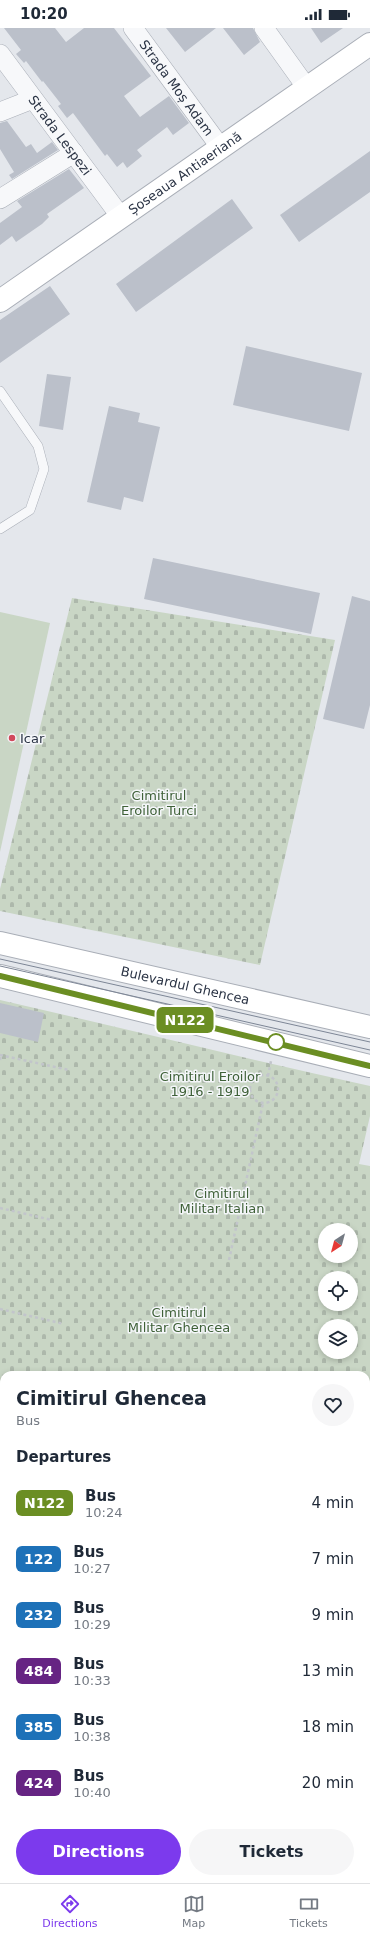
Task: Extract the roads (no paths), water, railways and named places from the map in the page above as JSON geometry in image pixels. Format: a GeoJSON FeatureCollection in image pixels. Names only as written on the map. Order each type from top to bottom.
{"type":"FeatureCollection","features":[{"type":"Feature","properties":{"kind":"main road","name":"Șoseaua Antiaeriană"},"geometry":{"type":"LineString","coordinates":[[0,301],[370,44]]}},
{"type":"Feature","properties":{"kind":"main road"},"geometry":{"type":"LineString","coordinates":[[3,944],[0,975],[370,1066]]}},
{"type":"Feature","properties":{"kind":"main road","name":"Bulevardul Ghencea"},"geometry":{"type":"LineString","coordinates":[[3,944],[370,1027]]}},
{"type":"Feature","properties":{"kind":"street","name":"Strada Moș Adam"},"geometry":{"type":"LineString","coordinates":[[133,28],[220,148]]}},
{"type":"Feature","properties":{"kind":"street"},"geometry":{"type":"LineString","coordinates":[[264,28],[307,88]]}},
{"type":"Feature","properties":{"kind":"street","name":"Strada Lespezi"},"geometry":{"type":"LineString","coordinates":[[0,54],[121,217]]}},
{"type":"Feature","properties":{"kind":"street"},"geometry":{"type":"LineString","coordinates":[[0,112],[33,98]]}},
{"type":"Feature","properties":{"kind":"street"},"geometry":{"type":"LineString","coordinates":[[0,199],[74,153]]}},
{"type":"Feature","properties":{"kind":"lane"},"geometry":{"type":"LineString","coordinates":[[0,391],[4,404],[38,446],[44,469],[30,510],[0,529]]}},
{"type":"Feature","properties":{"kind":"tram line"},"geometry":{"type":"LineString","coordinates":[[0,959],[370,1042]]}},
{"type":"Feature","properties":{"kind":"tram line"},"geometry":{"type":"LineString","coordinates":[[0,966],[370,1050]]}},
{"type":"Feature","properties":{"kind":"place","name":"Icar"},"geometry":{"type":"Point","coordinates":[12,738]}},
{"type":"Feature","properties":{"kind":"park label","name":"Cimitirul Eroilor Turci"},"geometry":{"type":"Point","coordinates":[159,802]}},
{"type":"Feature","properties":{"kind":"park label","name":"Cimitirul Eroilor 1916 - 1919"},"geometry":{"type":"Point","coordinates":[210,1084]}},
{"type":"Feature","properties":{"kind":"park label","name":"Cimitirul Militar Italian"},"geometry":{"type":"Point","coordinates":[222,1200]}},
{"type":"Feature","properties":{"kind":"park label","name":"Cimitirul Militar Ghencea"},"geometry":{"type":"Point","coordinates":[179,1320]}}]}
